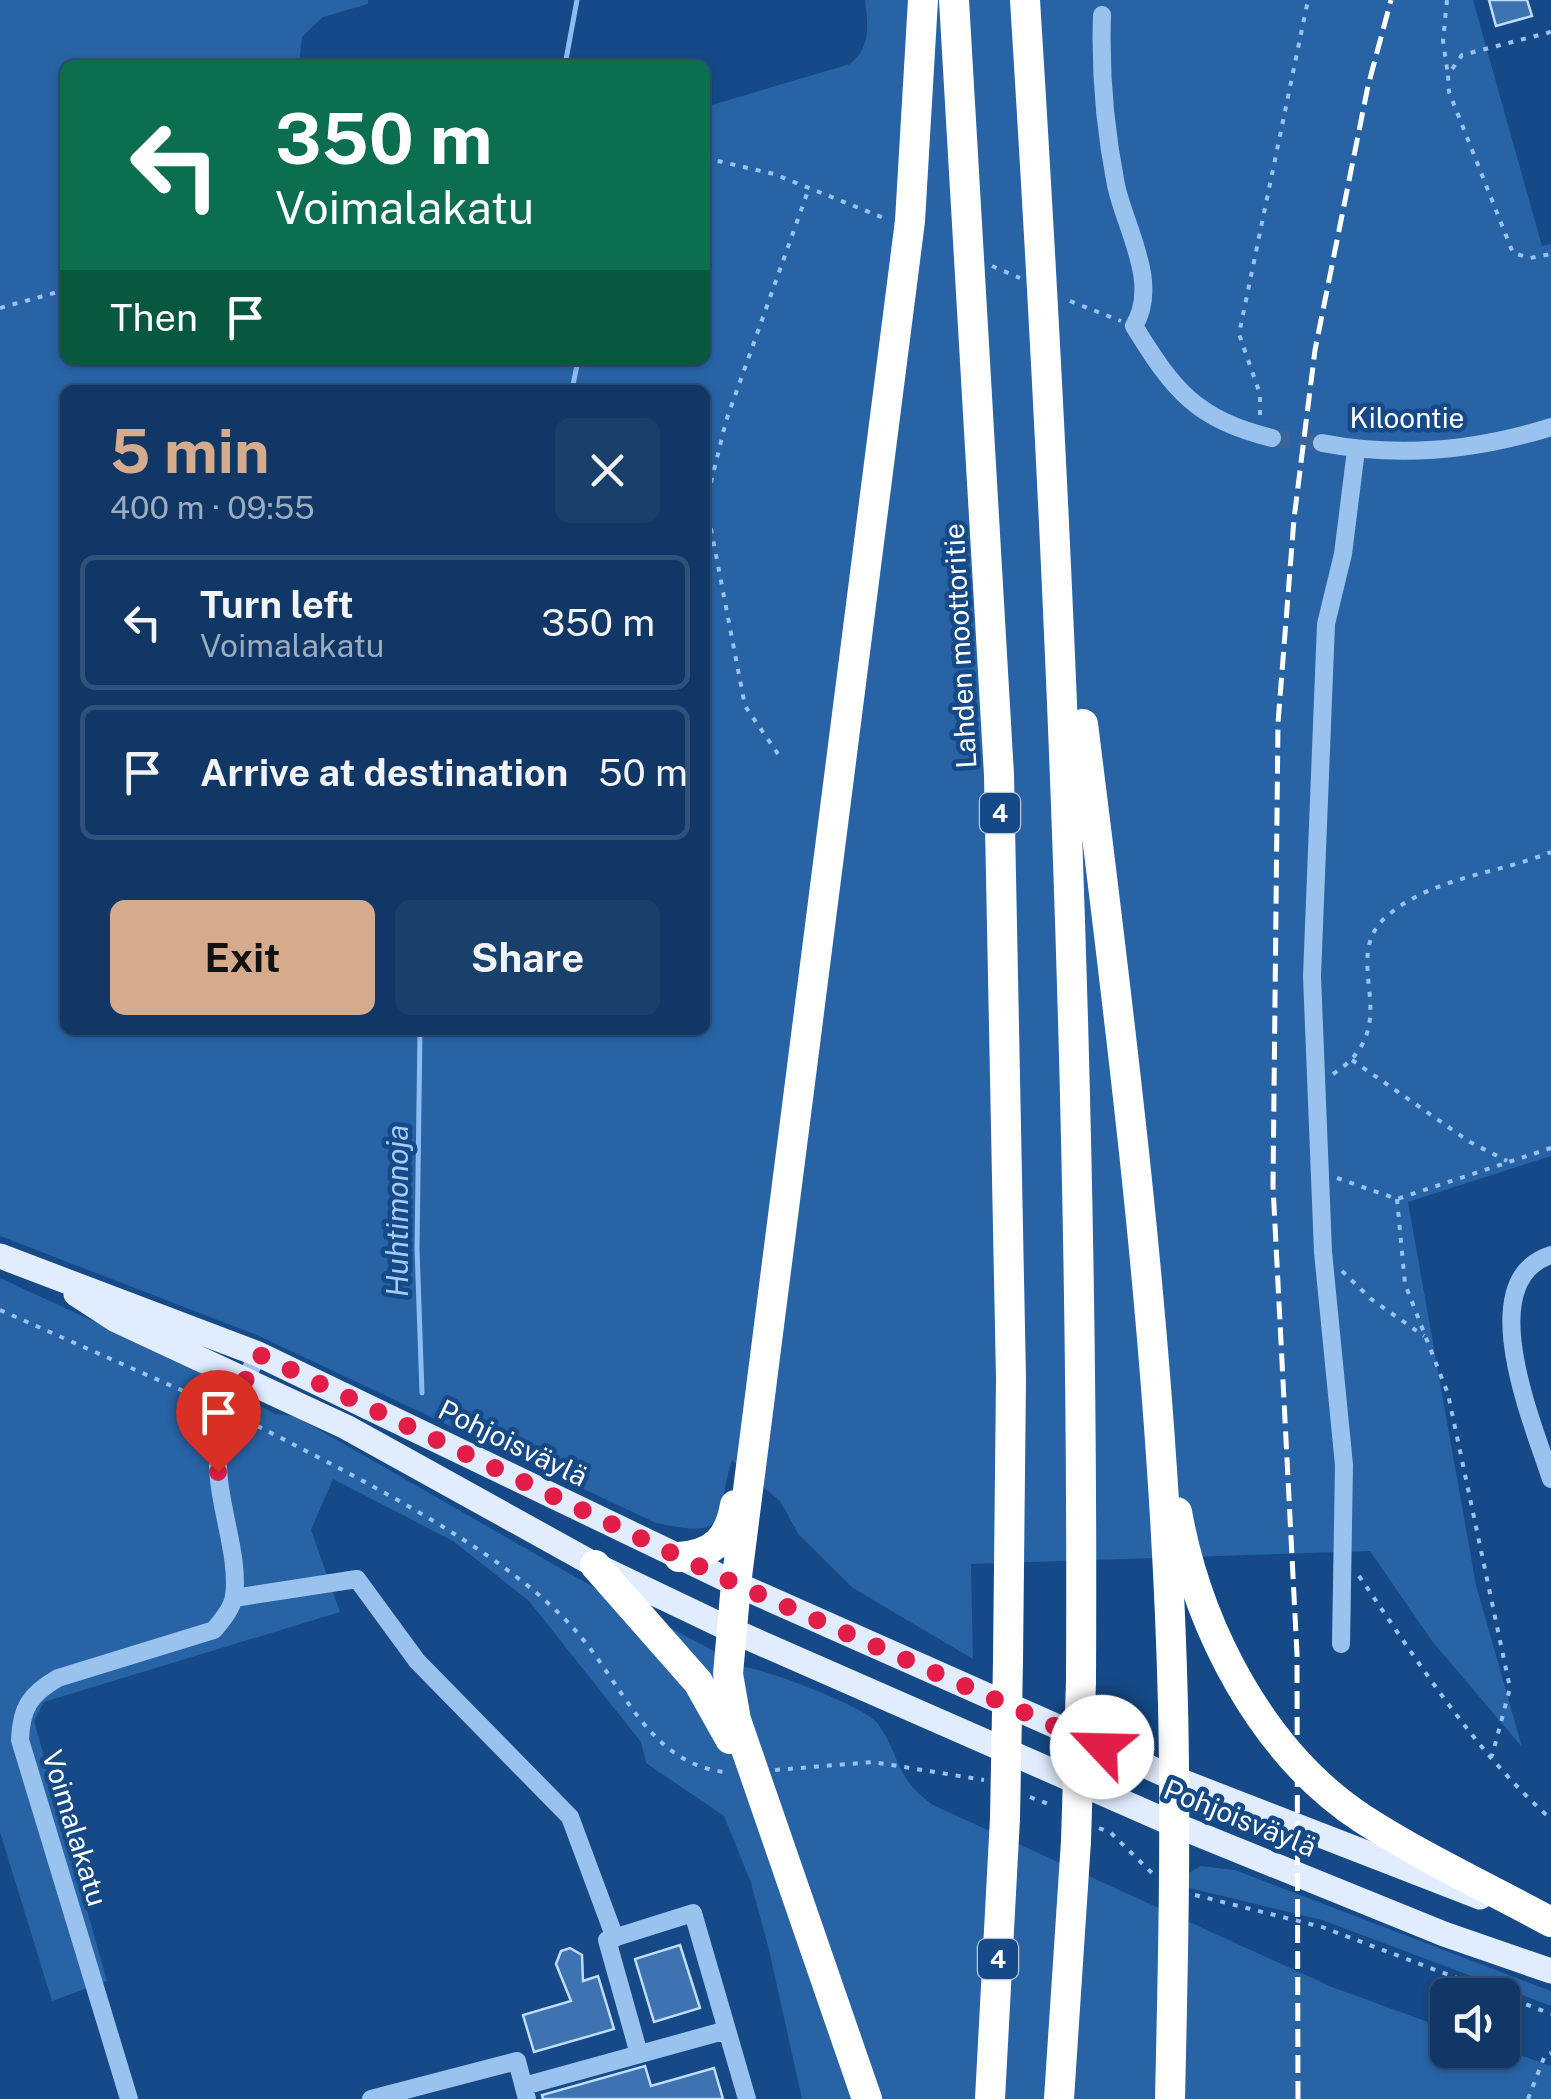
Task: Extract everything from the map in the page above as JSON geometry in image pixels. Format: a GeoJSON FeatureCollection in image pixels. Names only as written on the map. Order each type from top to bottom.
{"type":"FeatureCollection","features":[{"type":"Feature","properties":{"kind":"highway"},"geometry":{"type":"LineString","coordinates":[[868,2099],[829,1979],[764,1810],[736,1720],[728,1674],[750,1470],[910,221],[923,0]]}},
{"type":"Feature","properties":{"kind":"highway","name":"Lahden moottoritie"},"geometry":{"type":"LineString","coordinates":[[954,0],[999,775],[1010,1350],[1009,1804]]}},
{"type":"Feature","properties":{"kind":"highway"},"geometry":{"type":"LineString","coordinates":[[1025,0],[1055,478],[1072,895],[1081,1326],[1081,1680],[1086,1834],[1059,2099]]}},
{"type":"Feature","properties":{"kind":"highway"},"geometry":{"type":"LineString","coordinates":[[1055,478],[1135,1151],[1156,1390],[1173,1778],[1170,2099]]}},
{"type":"Feature","properties":{"kind":"highway"},"geometry":{"type":"LineString","coordinates":[[1156,1390],[1194,1578],[1216,1640],[1264,1722],[1322,1786],[1361,1818],[1551,1922]]}},
{"type":"Feature","properties":{"kind":"highway"},"geometry":{"type":"LineString","coordinates":[[679,1557],[714,1548],[731,1529],[736,1497],[750,1470]]}},
{"type":"Feature","properties":{"kind":"highway"},"geometry":{"type":"LineString","coordinates":[[594,1564],[698,1682],[764,1810]]}},
{"type":"Feature","properties":{"kind":"highway","name":"4"},"geometry":{"type":"LineString","coordinates":[[990,2099],[1009,1804]]}},
{"type":"Feature","properties":{"kind":"main road","name":"Pohjoisväylä"},"geometry":{"type":"LineString","coordinates":[[0,1256],[54,1280],[122,1299],[258,1354],[736,1584],[1173,1778],[1370,1857],[1551,1922]]}},
{"type":"Feature","properties":{"kind":"main road","name":"Pohjoisväylä"},"geometry":{"type":"LineString","coordinates":[[54,1280],[116,1320],[346,1427],[594,1564],[730,1630],[1173,1824],[1444,1934],[1551,1972]]}},
{"type":"Feature","properties":{"kind":"street"},"geometry":{"type":"LineString","coordinates":[[1102,15],[1100,70],[1116,187],[1142,268],[1141,315],[1134,326],[1166,378],[1194,404],[1225,426],[1266,436]]}},
{"type":"Feature","properties":{"kind":"street","name":"Kiloontie"},"geometry":{"type":"LineString","coordinates":[[1322,443],[1356,450],[1450,451],[1551,427]]}},
{"type":"Feature","properties":{"kind":"street"},"geometry":{"type":"LineString","coordinates":[[1342,1644],[1344,1465],[1323,1252],[1312,976],[1326,624],[1343,554],[1356,450]]}},
{"type":"Feature","properties":{"kind":"street"},"geometry":{"type":"LineString","coordinates":[[1551,1255],[1537,1259],[1516,1284],[1510,1324],[1521,1386],[1551,1479]]}},
{"type":"Feature","properties":{"kind":"street"},"geometry":{"type":"LineString","coordinates":[[258,1354],[231,1412],[218,1452],[218,1492],[234,1598],[357,1579],[417,1661],[570,1817],[615,1938]]}},
{"type":"Feature","properties":{"kind":"street","name":"Voimalakatu"},"geometry":{"type":"LineString","coordinates":[[128,2099],[20,1740],[21,1714],[36,1691],[58,1678],[214,1630],[234,1598]]}},
{"type":"Feature","properties":{"kind":"street"},"geometry":{"type":"LineString","coordinates":[[639,2054],[606,1940],[693,1913],[747,2099]]}},
{"type":"Feature","properties":{"kind":"street"},"geometry":{"type":"LineString","coordinates":[[371,2099],[517,2061],[526,2092],[726,2030]]}},
{"type":"Feature","properties":{"kind":"path"},"geometry":{"type":"LineString","coordinates":[[1266,436],[1260,394],[1239,334],[1308,0]]}},
{"type":"Feature","properties":{"kind":"path"},"geometry":{"type":"LineString","coordinates":[[1448,0],[1444,41],[1449,92],[1513,253],[1530,258],[1551,254]]}},
{"type":"Feature","properties":{"kind":"path"},"geometry":{"type":"LineString","coordinates":[[1448,75],[1462,55],[1551,32]]}},
{"type":"Feature","properties":{"kind":"path"},"geometry":{"type":"LineString","coordinates":[[710,159],[774,174],[893,222]]}},
{"type":"Feature","properties":{"kind":"path"},"geometry":{"type":"LineString","coordinates":[[710,487],[726,422],[810,188]]}},
{"type":"Feature","properties":{"kind":"path"},"geometry":{"type":"LineString","coordinates":[[990,265],[1029,282]]}},
{"type":"Feature","properties":{"kind":"path"},"geometry":{"type":"LineString","coordinates":[[0,308],[60,291]]}},
{"type":"Feature","properties":{"kind":"path"},"geometry":{"type":"LineString","coordinates":[[1070,300],[1134,326]]}},
{"type":"Feature","properties":{"kind":"path"},"geometry":{"type":"LineString","coordinates":[[710,524],[745,706],[778,754]]}},
{"type":"Feature","properties":{"kind":"path"},"geometry":{"type":"LineString","coordinates":[[1316,1084],[1360,1053],[1371,1028],[1368,957],[1370,942],[1384,918],[1438,888],[1551,852]]}},
{"type":"Feature","properties":{"kind":"path"},"geometry":{"type":"LineString","coordinates":[[1352,1060],[1470,1142],[1509,1162]]}},
{"type":"Feature","properties":{"kind":"path"},"geometry":{"type":"LineString","coordinates":[[1319,1172],[1397,1199],[1551,1148]]}},
{"type":"Feature","properties":{"kind":"path"},"geometry":{"type":"LineString","coordinates":[[1397,1199],[1406,1284],[1448,1394],[1510,1688],[1492,1756]]}},
{"type":"Feature","properties":{"kind":"path"},"geometry":{"type":"LineString","coordinates":[[1323,1252],[1371,1298],[1424,1336]]}},
{"type":"Feature","properties":{"kind":"path"},"geometry":{"type":"LineString","coordinates":[[0,1310],[231,1412],[503,1565],[574,1629],[662,1747],[696,1768],[725,1772]]}},
{"type":"Feature","properties":{"kind":"path"},"geometry":{"type":"LineString","coordinates":[[1343,1552],[1435,1686],[1492,1756],[1551,1819]]}},
{"type":"Feature","properties":{"kind":"path"},"geometry":{"type":"LineString","coordinates":[[766,1771],[873,1762],[996,1784]]}},
{"type":"Feature","properties":{"kind":"path"},"geometry":{"type":"LineString","coordinates":[[1009,1804],[1064,1811]]}},
{"type":"Feature","properties":{"kind":"path"},"geometry":{"type":"LineString","coordinates":[[1086,1834],[1111,1834],[1156,1878]]}},
{"type":"Feature","properties":{"kind":"path"},"geometry":{"type":"LineString","coordinates":[[1185,1893],[1322,1927],[1457,1978]]}},
{"type":"Feature","properties":{"kind":"path"},"geometry":{"type":"LineString","coordinates":[[1520,2002],[1551,2014]]}},
{"type":"Feature","properties":{"kind":"path"},"geometry":{"type":"LineString","coordinates":[[1528,2099],[1545,2055],[1551,2053]]}},
{"type":"Feature","properties":{"kind":"shaded area"},"geometry":{"type":"Polygon","coordinates":[[[0,0],[368,0],[368,4],[323,17],[302,37],[300,60],[60,60],[60,365],[710,365],[710,106],[850,64],[865,43],[865,0],[1473,0],[1542,246],[1551,244],[1551,1156],[1408,1202],[1476,1585],[1522,1747],[1432,1641],[1370,1551],[971,1564],[973,1659],[853,1588],[799,1535],[780,1501],[732,1460],[721,1510],[710,1526],[681,1528],[656,1523],[259,1336],[0,1236],[0,0]]]}},
{"type":"Feature","properties":{"kind":"shaded area"},"geometry":{"type":"Polygon","coordinates":[[[0,1278],[173,1358],[275,1414],[295,1416],[593,1587],[744,1667],[794,1682],[855,1708],[878,1724],[911,1785],[933,1805],[1332,1987],[1430,2023],[1430,2068],[1520,2068],[1520,2055],[1551,2066],[1551,2099],[802,2099],[751,1883],[724,1816],[646,1763],[641,1742],[529,1601],[453,1541],[333,1479],[311,1530],[340,1612],[44,1702],[34,1721],[107,1981],[52,2001],[0,1832],[0,1278]]]}},
{"type":"Feature","properties":{"kind":"shaded area"},"geometry":{"type":"Polygon","coordinates":[[[1201,1866],[1235,1870],[1517,1978],[1476,1978],[1322,1920],[1185,1887],[1187,1874],[1201,1866]]]}},
{"type":"Feature","properties":{"kind":"shaded area"},"geometry":{"type":"Polygon","coordinates":[[[1520,1979],[1551,1991],[1551,2006],[1520,1994],[1520,1979]]]}},
{"type":"Feature","properties":{"kind":"building"},"geometry":{"type":"Polygon","coordinates":[[[1489,0],[1527,0],[1532,16],[1496,26],[1489,0]]]}},
{"type":"Feature","properties":{"kind":"building"},"geometry":{"type":"Polygon","coordinates":[[[680,1945],[700,2008],[654,2022],[635,1959],[680,1945]]]}},
{"type":"Feature","properties":{"kind":"building"},"geometry":{"type":"Polygon","coordinates":[[[570,1948],[582,1955],[583,1981],[598,1976],[614,2029],[534,2052],[523,2015],[571,2001],[556,1964],[561,1951],[570,1948]]]}},
{"type":"Feature","properties":{"kind":"building"},"geometry":{"type":"Polygon","coordinates":[[[645,2066],[651,2086],[714,2068],[723,2099],[543,2099],[542,2095],[645,2066]]]}},
{"type":"Feature","properties":{"kind":"waterway","name":"Huhtimonoja"},"geometry":{"type":"LineString","coordinates":[[566,60],[577,0]]}},
{"type":"Feature","properties":{"kind":"waterway","name":"Huhtimonoja"},"geometry":{"type":"LineString","coordinates":[[573,385],[577,365]]}},
{"type":"Feature","properties":{"kind":"waterway","name":"Huhtimonoja"},"geometry":{"type":"LineString","coordinates":[[420,1035],[417,1248],[422,1393]]}},
{"type":"Feature","properties":{"kind":"tunnel"},"geometry":{"type":"LineString","coordinates":[[1272,438],[1322,443]]}},
{"type":"Feature","properties":{"kind":"railway"},"geometry":{"type":"LineString","coordinates":[[1298,2099],[1297,1654],[1273,1186],[1278,723],[1294,519],[1315,350],[1368,86],[1391,0]]}},
{"type":"Feature","properties":{"kind":"route"},"geometry":{"type":"LineString","coordinates":[[218,1472],[218,1452],[231,1412],[258,1354],[736,1584],[1102,1747]]}}]}
